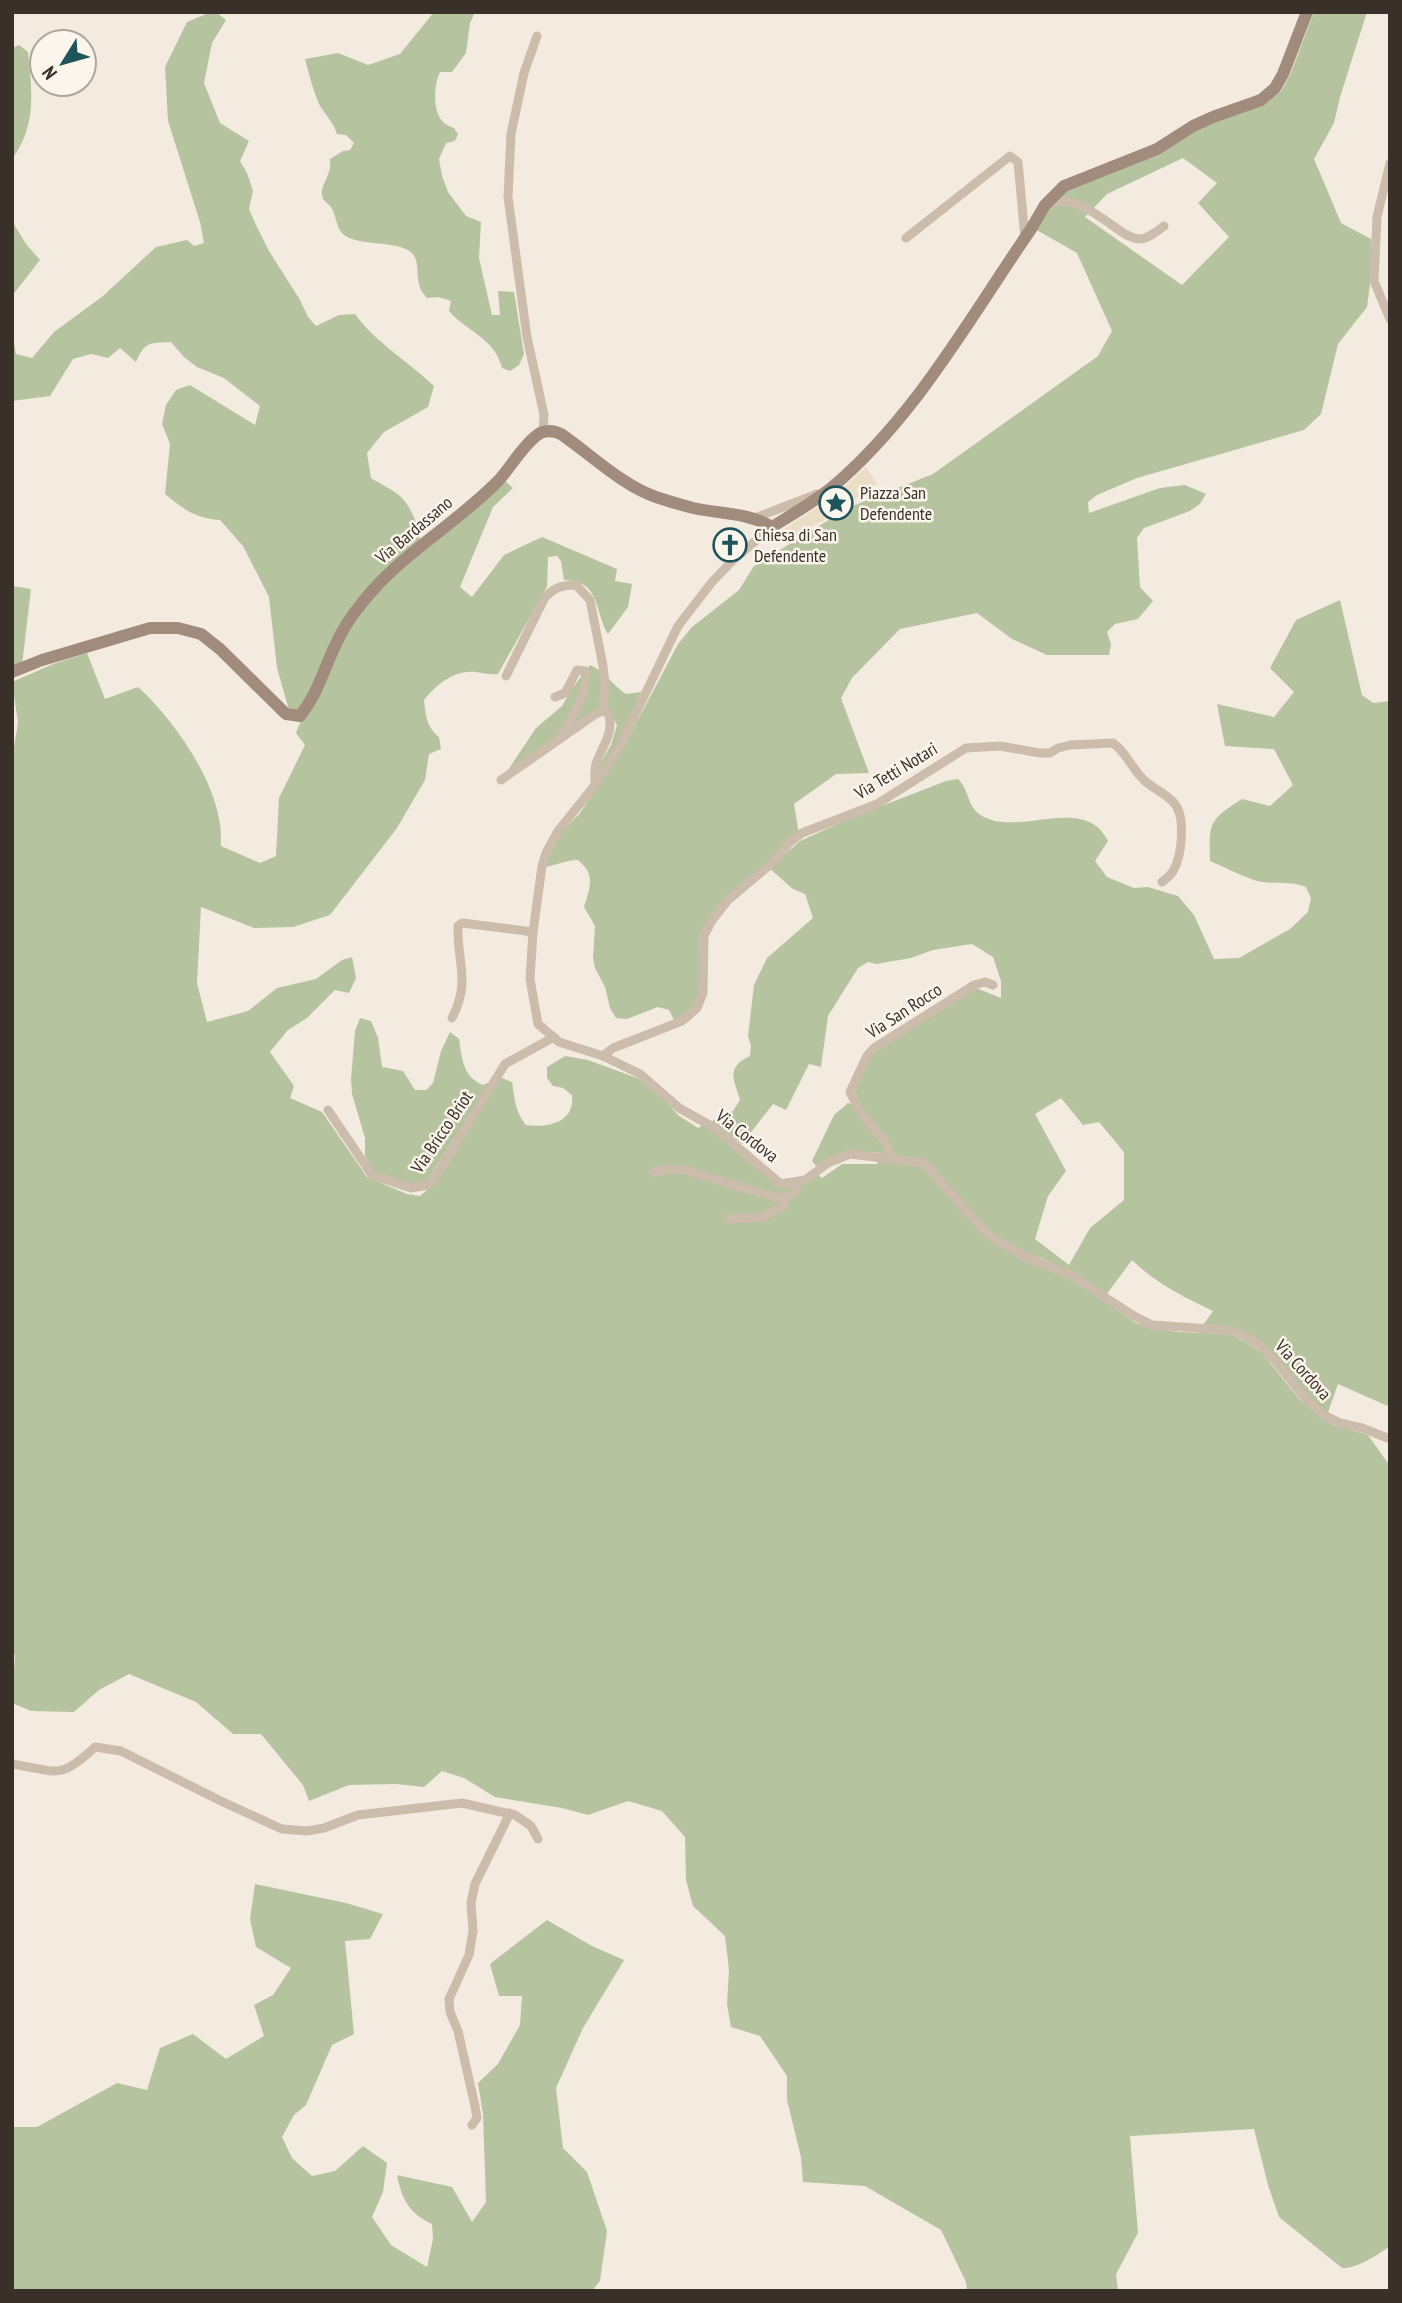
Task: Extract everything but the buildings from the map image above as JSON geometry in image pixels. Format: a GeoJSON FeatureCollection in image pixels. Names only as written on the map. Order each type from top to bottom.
{"type":"FeatureCollection","features":[{"type":"Feature","properties":{"kind":"street"},"geometry":{"type":"LineString","coordinates":[[554,1037],[538,1024],[530,979],[542,866],[558,831],[620,746],[678,626],[733,559],[772,527],[828,490],[874,448],[929,383],[1045,205],[1064,186],[1157,149],[1193,126],[1213,117],[1261,100],[1275,88],[1283,75],[1307,12]]}},
{"type":"Feature","properties":{"kind":"street"},"geometry":{"type":"LineString","coordinates":[[537,36],[524,73],[511,134],[508,197],[527,337],[544,415],[543,432],[554,430],[561,434],[618,476],[653,496],[693,508],[755,518],[772,527]]}},
{"type":"Feature","properties":{"kind":"street"},"geometry":{"type":"LineString","coordinates":[[906,238],[1010,156],[1018,162],[1025,237]]}},
{"type":"Feature","properties":{"kind":"street"},"geometry":{"type":"LineString","coordinates":[[1390,163],[1377,217],[1374,281],[1390,319]]}},
{"type":"Feature","properties":{"kind":"street"},"geometry":{"type":"LineString","coordinates":[[1045,205],[1070,201],[1134,238],[1146,238],[1164,226]]}},
{"type":"Feature","properties":{"kind":"street","name":"Via Bardassano"},"geometry":{"type":"LineString","coordinates":[[12,672],[42,660],[150,628],[178,628],[201,634],[286,714],[300,716],[313,699],[336,643],[361,604],[395,566],[498,481],[526,446],[543,432]]}},
{"type":"Feature","properties":{"kind":"street"},"geometry":{"type":"LineString","coordinates":[[755,518],[828,490]]}},
{"type":"Feature","properties":{"kind":"street"},"geometry":{"type":"LineString","coordinates":[[506,676],[544,599],[551,590],[565,585],[576,585],[590,600],[603,666],[603,711]]}},
{"type":"Feature","properties":{"kind":"street"},"geometry":{"type":"LineString","coordinates":[[555,697],[565,693],[577,670],[585,671],[586,681],[578,703],[568,725],[555,743]]}},
{"type":"Feature","properties":{"kind":"street"},"geometry":{"type":"LineString","coordinates":[[501,780],[593,715],[603,711],[608,713],[610,718],[609,728],[604,750],[597,759],[594,785]]}},
{"type":"Feature","properties":{"kind":"street","name":"Via Tetti Notari"},"geometry":{"type":"LineString","coordinates":[[603,1056],[613,1048],[682,1021],[697,1008],[703,993],[704,936],[711,922],[728,900],[772,863],[789,843],[802,833],[877,804],[966,748],[1000,746],[1050,753],[1070,745],[1113,743],[1124,752],[1142,779],[1174,802],[1179,811],[1180,856],[1173,872],[1162,882]]}},
{"type":"Feature","properties":{"kind":"street"},"geometry":{"type":"LineString","coordinates":[[452,1018],[461,1001],[462,990],[458,926],[462,923],[533,932]]}},
{"type":"Feature","properties":{"kind":"street","name":"Via San Rocco"},"geometry":{"type":"LineString","coordinates":[[892,1159],[886,1143],[860,1112],[850,1092],[867,1056],[883,1042],[974,985],[985,982],[993,985]]}},
{"type":"Feature","properties":{"kind":"street","name":"Via Cordova"},"geometry":{"type":"LineString","coordinates":[[554,1037],[559,1042],[603,1056],[640,1074],[680,1108],[715,1128],[781,1184],[805,1180],[828,1163],[850,1154],[924,1163],[988,1235],[1025,1257],[1069,1274],[1134,1316],[1153,1325],[1226,1330],[1243,1335],[1259,1345],[1322,1414],[1340,1423],[1362,1427],[1390,1439]]}},
{"type":"Feature","properties":{"kind":"street","name":"Via Bricco Briot"},"geometry":{"type":"LineString","coordinates":[[328,1110],[372,1175],[411,1188],[421,1188],[435,1177],[505,1065],[554,1037]]}},
{"type":"Feature","properties":{"kind":"street"},"geometry":{"type":"LineString","coordinates":[[653,1172],[684,1170],[744,1189],[786,1198]]}},
{"type":"Feature","properties":{"kind":"street"},"geometry":{"type":"LineString","coordinates":[[729,1219],[762,1217],[783,1206],[786,1198],[795,1192],[799,1182]]}},
{"type":"Feature","properties":{"kind":"street"},"geometry":{"type":"LineString","coordinates":[[12,1764],[56,1772],[73,1767],[95,1747],[121,1751],[282,1829],[307,1831],[324,1828],[358,1815],[462,1803],[510,1813],[531,1826],[538,1839]]}},
{"type":"Feature","properties":{"kind":"street"},"geometry":{"type":"LineString","coordinates":[[472,2125],[477,2118],[475,2106],[449,1999],[469,1955],[473,1931],[471,1903],[475,1884],[510,1813]]}},
{"type":"Feature","properties":{"kind":"green space"},"geometry":{"type":"Polygon","coordinates":[[[216,12],[226,20],[212,43],[204,83],[220,123],[249,141],[240,161],[253,191],[249,209],[269,251],[308,317],[316,326],[339,315],[355,314],[383,343],[434,386],[428,407],[384,432],[367,453],[371,478],[404,500],[417,524],[420,542],[359,602],[298,714],[289,710],[277,668],[269,597],[243,546],[220,520],[190,512],[165,494],[170,444],[162,424],[166,405],[176,390],[190,385],[255,425],[260,406],[224,378],[197,367],[171,342],[149,344],[142,350],[136,362],[120,348],[108,358],[91,354],[73,359],[50,396],[12,401],[12,330],[16,354],[32,358],[54,332],[103,296],[156,247],[187,240],[194,246],[204,243],[200,222],[168,121],[165,67],[187,22],[216,12]]]}},
{"type":"Feature","properties":{"kind":"green space"},"geometry":{"type":"Polygon","coordinates":[[[434,12],[475,12],[470,23],[466,53],[452,72],[440,72],[436,83],[435,102],[438,113],[443,122],[454,128],[458,134],[455,141],[446,143],[439,159],[448,192],[466,216],[481,222],[479,258],[492,315],[500,315],[498,291],[514,292],[524,354],[519,365],[510,371],[502,368],[487,342],[449,311],[451,301],[438,297],[427,298],[422,292],[417,264],[412,253],[397,246],[347,237],[339,229],[333,210],[322,195],[330,159],[350,150],[354,143],[346,135],[337,134],[319,104],[305,59],[338,53],[368,65],[400,54],[434,12]]]}},
{"type":"Feature","properties":{"kind":"green space"},"geometry":{"type":"Polygon","coordinates":[[[1314,12],[1367,12],[1334,123],[1314,159],[1341,223],[1371,239],[1371,277],[1367,307],[1338,344],[1321,414],[1304,430],[1137,478],[1097,495],[1088,502],[1089,513],[1160,488],[1185,485],[1206,494],[1200,504],[1190,511],[1144,528],[1137,538],[1140,587],[1153,601],[1138,619],[1115,624],[1107,632],[1111,644],[1109,655],[1047,655],[1012,639],[977,613],[900,629],[852,678],[841,698],[869,773],[836,774],[794,804],[799,834],[709,921],[701,993],[696,1007],[675,1022],[669,1010],[658,1007],[627,1019],[616,1018],[593,958],[595,926],[584,907],[590,882],[587,871],[578,860],[545,867],[562,832],[580,813],[624,746],[678,644],[692,627],[739,590],[754,566],[850,507],[933,474],[1098,356],[1112,331],[1077,253],[1035,229],[1050,208],[1068,190],[1215,122],[1264,105],[1281,91],[1290,75],[1314,12]],[[1183,158],[1107,194],[1085,217],[1182,285],[1229,237],[1198,203],[1217,183],[1183,158]]]}},
{"type":"Feature","properties":{"kind":"green space"},"geometry":{"type":"Polygon","coordinates":[[[19,45],[28,52],[28,98],[31,98],[31,108],[26,134],[12,159],[12,48],[19,45]]]}},
{"type":"Feature","properties":{"kind":"green space"},"geometry":{"type":"Polygon","coordinates":[[[12,221],[40,260],[12,296],[12,221]]]}},
{"type":"Feature","properties":{"kind":"green space"},"geometry":{"type":"Polygon","coordinates":[[[503,479],[513,488],[493,507],[460,587],[472,597],[504,555],[542,537],[617,569],[615,581],[632,584],[628,607],[608,634],[590,591],[585,585],[564,580],[561,561],[557,556],[548,557],[547,587],[498,674],[460,673],[440,684],[424,700],[427,720],[439,737],[441,749],[429,754],[425,780],[397,828],[330,915],[293,927],[254,928],[201,907],[197,983],[207,1022],[248,1011],[277,988],[316,979],[342,960],[352,957],[356,978],[349,993],[335,990],[307,1018],[288,1030],[270,1052],[294,1086],[290,1098],[322,1112],[367,1177],[407,1194],[420,1196],[428,1189],[497,1080],[502,1078],[512,1082],[518,1110],[526,1125],[551,1124],[565,1117],[572,1104],[572,1095],[563,1088],[553,1086],[547,1078],[547,1067],[565,1056],[588,1060],[637,1078],[654,1089],[678,1115],[698,1128],[705,1124],[780,1186],[795,1186],[819,1175],[822,1178],[842,1164],[877,1164],[881,1153],[846,1151],[816,1166],[812,1161],[834,1115],[848,1103],[856,1105],[853,1098],[868,1057],[877,1049],[976,988],[1001,998],[1001,981],[993,957],[972,944],[933,950],[911,958],[876,964],[868,962],[858,968],[828,1016],[821,1067],[809,1064],[786,1110],[773,1104],[742,1144],[712,1121],[733,1111],[740,1100],[733,1075],[737,1065],[750,1056],[748,1036],[754,985],[767,958],[813,918],[805,894],[793,889],[769,868],[800,841],[853,817],[946,781],[958,779],[974,809],[984,817],[999,822],[1068,818],[1084,820],[1098,827],[1108,841],[1095,861],[1107,877],[1134,888],[1148,887],[1178,896],[1194,915],[1214,959],[1239,958],[1290,929],[1308,912],[1311,898],[1306,887],[1257,881],[1210,861],[1211,830],[1213,823],[1223,812],[1242,799],[1270,806],[1293,785],[1274,749],[1225,746],[1217,704],[1274,717],[1294,692],[1270,668],[1296,620],[1340,600],[1362,695],[1373,703],[1390,701],[1390,1407],[1338,1384],[1327,1415],[1266,1347],[1230,1334],[1263,1354],[1301,1401],[1333,1425],[1368,1435],[1390,1466],[1390,2246],[1367,2261],[1342,2268],[1279,2217],[1254,2129],[1130,2136],[1138,2233],[1116,2274],[1118,2291],[967,2291],[966,2282],[941,2230],[865,2186],[803,2182],[801,2157],[787,2100],[787,2076],[760,2036],[731,2027],[727,2004],[729,1970],[725,1936],[693,1906],[686,1880],[685,1837],[662,1811],[628,1801],[588,1815],[495,1797],[464,1778],[442,1771],[424,1787],[396,1784],[349,1785],[309,1801],[303,1785],[261,1734],[233,1734],[196,1702],[129,1674],[99,1690],[74,1712],[31,1711],[12,1703],[15,1655],[12,1652],[12,759],[18,723],[12,682],[87,653],[105,699],[138,687],[164,714],[199,765],[215,801],[221,846],[260,863],[276,856],[279,798],[305,745],[296,733],[317,683],[343,635],[363,605],[394,570],[503,479]],[[1061,1098],[1035,1114],[1066,1171],[1048,1196],[1035,1239],[1069,1265],[1090,1228],[1124,1200],[1124,1152],[1099,1122],[1083,1125],[1061,1098]],[[1037,1256],[1136,1323],[1179,1332],[1229,1334],[1203,1325],[1213,1311],[1160,1283],[1132,1260],[1106,1295],[1071,1272],[1037,1256]]]}},
{"type":"Feature","properties":{"kind":"green space"},"geometry":{"type":"Polygon","coordinates":[[[12,586],[31,589],[22,665],[12,669],[12,586]]]}},
{"type":"Feature","properties":{"kind":"green space"},"geometry":{"type":"Polygon","coordinates":[[[590,665],[626,694],[641,692],[618,744],[599,772],[599,766],[611,745],[617,725],[606,710],[508,770],[536,728],[562,706],[590,665]]]}},
{"type":"Feature","properties":{"kind":"green space"},"geometry":{"type":"Polygon","coordinates":[[[360,1018],[371,1021],[378,1038],[382,1067],[403,1071],[415,1090],[426,1090],[433,1083],[441,1051],[450,1032],[459,1039],[461,1054],[471,1077],[483,1085],[490,1082],[425,1184],[418,1186],[374,1174],[365,1156],[365,1138],[352,1094],[351,1079],[355,1031],[360,1018]]]}},
{"type":"Feature","properties":{"kind":"green space"},"geometry":{"type":"Polygon","coordinates":[[[255,1884],[346,1903],[383,1914],[370,1939],[345,1941],[354,2034],[332,2045],[306,2105],[294,2115],[282,2137],[292,2158],[312,2176],[335,2171],[363,2146],[387,2163],[383,2192],[372,2217],[391,2245],[427,2267],[433,2239],[432,2224],[408,2205],[397,2175],[452,2187],[472,2222],[486,2202],[483,2114],[478,2083],[498,2064],[520,2025],[522,1996],[499,1996],[490,1964],[547,1920],[592,1946],[624,1960],[583,2028],[556,2088],[563,2148],[587,2172],[607,2231],[600,2281],[592,2291],[12,2291],[12,2127],[37,2127],[117,2083],[147,2090],[160,2048],[193,2034],[226,2059],[264,2036],[254,2005],[273,1995],[291,1968],[256,1947],[250,1919],[255,1884]]]}},
{"type":"Feature","properties":{"kind":"shaded area","name":"Piazza San Defendente"},"geometry":{"type":"Polygon","coordinates":[[[866,467],[877,484],[865,491],[862,486],[856,489],[860,496],[838,508],[839,512],[780,544],[775,535],[833,497],[866,467]]]}},
{"type":"Feature","properties":{"kind":"place","name":"Piazza San Defendente"},"geometry":{"type":"Point","coordinates":[836,503]}},
{"type":"Feature","properties":{"kind":"place","name":"Chiesa di San Defendente"},"geometry":{"type":"Point","coordinates":[730,545]}}]}
